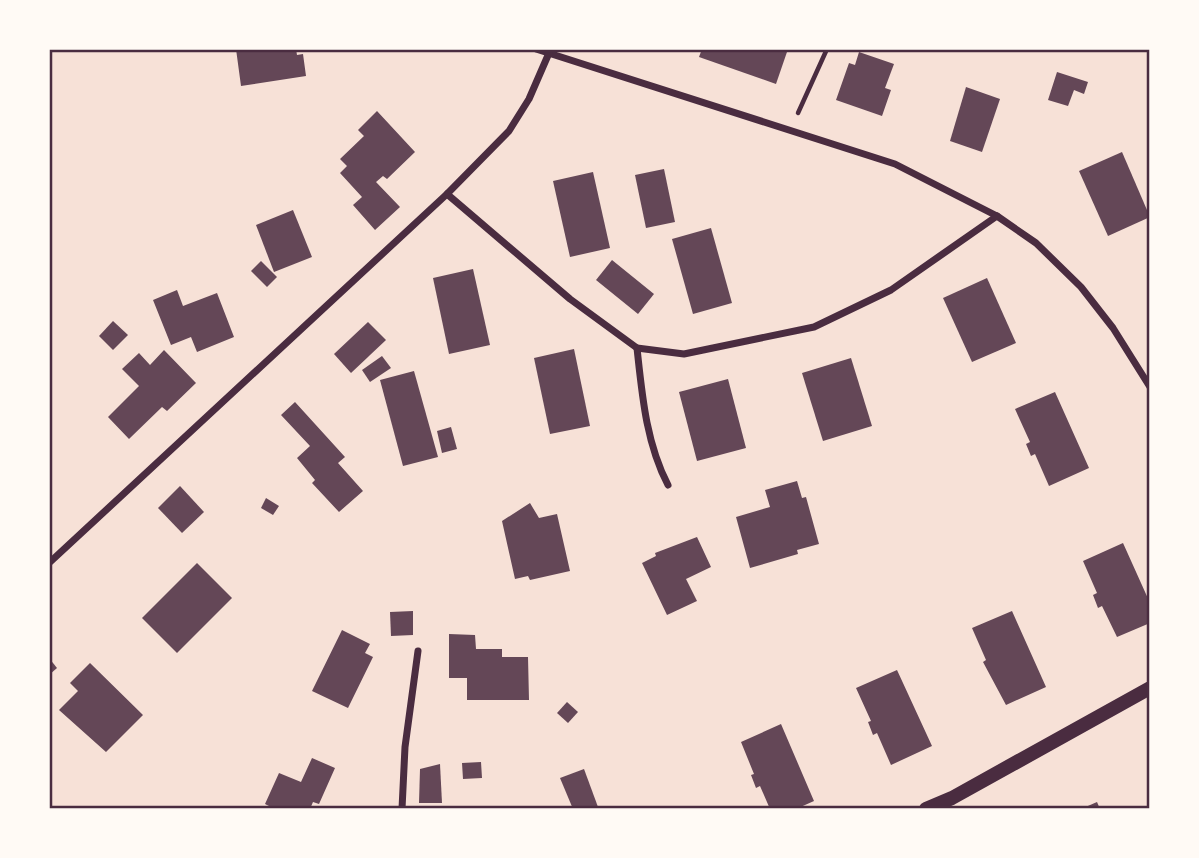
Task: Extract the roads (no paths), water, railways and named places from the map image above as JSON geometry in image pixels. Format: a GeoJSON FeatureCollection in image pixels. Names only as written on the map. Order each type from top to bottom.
{"type":"FeatureCollection","features":[{"type":"Feature","properties":{"kind":"main road"},"geometry":{"type":"LineString","coordinates":[[926,809],[953,798],[1150,688]]}},
{"type":"Feature","properties":{"kind":"street"},"geometry":{"type":"LineString","coordinates":[[536,49],[895,164],[996,216],[1036,243],[1081,287],[1113,328],[1150,387]]}},
{"type":"Feature","properties":{"kind":"street"},"geometry":{"type":"LineString","coordinates":[[49,564],[447,194],[509,131],[529,99],[550,53]]}},
{"type":"Feature","properties":{"kind":"street"},"geometry":{"type":"LineString","coordinates":[[447,194],[570,299],[637,348],[684,354],[814,327],[891,290],[996,216]]}},
{"type":"Feature","properties":{"kind":"street"},"geometry":{"type":"LineString","coordinates":[[637,348],[651,439],[658,465],[668,485]]}},
{"type":"Feature","properties":{"kind":"street"},"geometry":{"type":"LineString","coordinates":[[401,809],[405,747],[418,651]]}}]}
